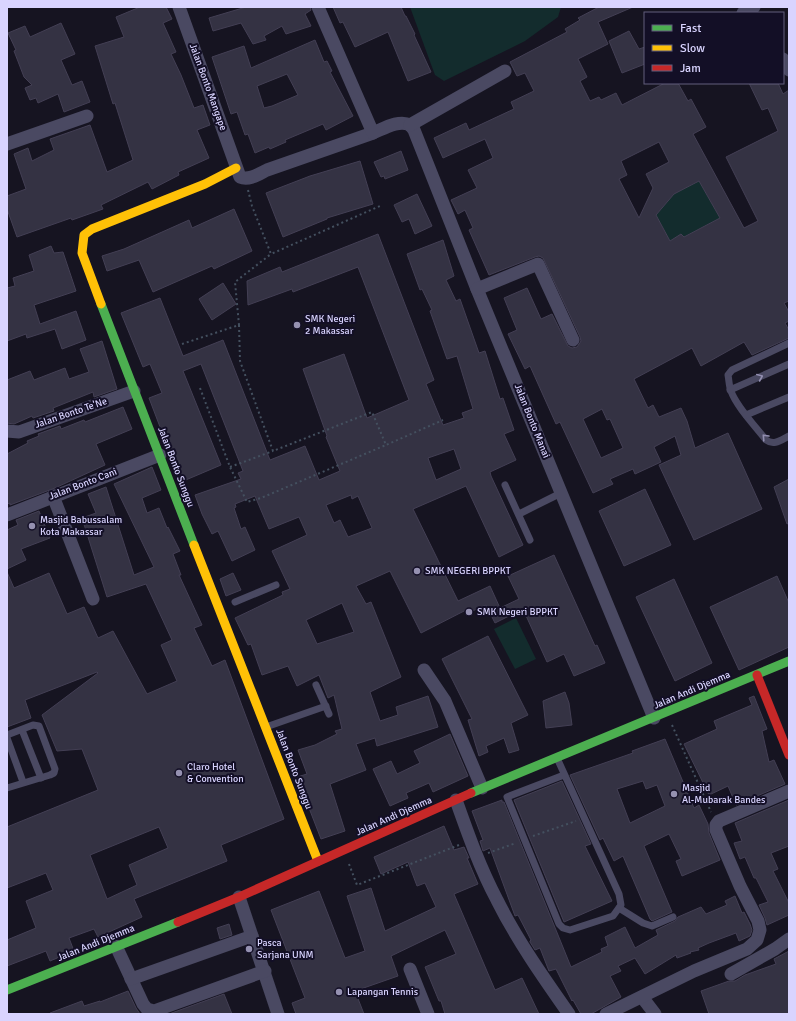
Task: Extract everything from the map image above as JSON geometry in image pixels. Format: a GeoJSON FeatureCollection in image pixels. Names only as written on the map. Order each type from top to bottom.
{"type":"FeatureCollection","features":[{"type":"Feature","properties":{"kind":"street","name":"Jalan Bonto Mangape"},"geometry":{"type":"LineString","coordinates":[[179,7],[236,168]]}},
{"type":"Feature","properties":{"kind":"street"},"geometry":{"type":"LineString","coordinates":[[318,7],[373,134]]}},
{"type":"Feature","properties":{"kind":"street"},"geometry":{"type":"LineString","coordinates":[[745,12],[754,7]]}},
{"type":"Feature","properties":{"kind":"street"},"geometry":{"type":"LineString","coordinates":[[784,61],[789,70]]}},
{"type":"Feature","properties":{"kind":"street"},"geometry":{"type":"LineString","coordinates":[[236,168],[240,177],[245,179],[373,134],[396,124],[406,123],[410,125],[505,71]]}},
{"type":"Feature","properties":{"kind":"street"},"geometry":{"type":"LineString","coordinates":[[7,144],[87,116]]}},
{"type":"Feature","properties":{"kind":"street","name":"Jalan Bonto Manai"},"geometry":{"type":"LineString","coordinates":[[410,125],[414,130],[477,289],[654,718]]}},
{"type":"Feature","properties":{"kind":"street","name":"Jalan Bonto Sunggu"},"geometry":{"type":"LineString","coordinates":[[236,168],[205,184],[92,229],[84,235],[82,253],[134,391],[160,455],[228,605],[266,727],[318,861]]}},
{"type":"Feature","properties":{"kind":"street"},"geometry":{"type":"LineString","coordinates":[[477,289],[538,264],[573,340]]}},
{"type":"Feature","properties":{"kind":"street","name":"Jalan Bonto Te'Ne"},"geometry":{"type":"LineString","coordinates":[[7,431],[19,432],[134,391]]}},
{"type":"Feature","properties":{"kind":"street","name":"Jalan Bonto Cani"},"geometry":{"type":"LineString","coordinates":[[7,515],[160,455]]}},
{"type":"Feature","properties":{"kind":"street"},"geometry":{"type":"LineString","coordinates":[[53,496],[93,599]]}},
{"type":"Feature","properties":{"kind":"street","name":"Jalan Andi Djemma"},"geometry":{"type":"LineString","coordinates":[[7,990],[239,898],[482,788],[667,713],[789,661]]}},
{"type":"Feature","properties":{"kind":"street"},"geometry":{"type":"LineString","coordinates":[[424,670],[445,701],[482,788]]}},
{"type":"Feature","properties":{"kind":"street"},"geometry":{"type":"LineString","coordinates":[[757,675],[789,755]]}},
{"type":"Feature","properties":{"kind":"street"},"geometry":{"type":"LineString","coordinates":[[606,1014],[694,970],[747,949],[758,937],[760,930],[758,921],[740,886],[716,830],[716,824],[719,821],[789,791]]}},
{"type":"Feature","properties":{"kind":"street"},"geometry":{"type":"LineString","coordinates":[[456,800],[493,892],[523,947],[568,1014]]}},
{"type":"Feature","properties":{"kind":"street"},"geometry":{"type":"LineString","coordinates":[[239,898],[278,1014]]}},
{"type":"Feature","properties":{"kind":"street"},"geometry":{"type":"LineString","coordinates":[[131,979],[252,936]]}},
{"type":"Feature","properties":{"kind":"street"},"geometry":{"type":"LineString","coordinates":[[731,974],[775,949],[789,939]]}},
{"type":"Feature","properties":{"kind":"street"},"geometry":{"type":"LineString","coordinates":[[116,946],[143,1004],[147,1009],[154,1011],[264,971]]}},
{"type":"Feature","properties":{"kind":"street"},"geometry":{"type":"LineString","coordinates":[[410,969],[428,1014]]}},
{"type":"Feature","properties":{"kind":"street"},"geometry":{"type":"LineString","coordinates":[[642,997],[655,1014]]}},
{"type":"Feature","properties":{"kind":"lane"},"geometry":{"type":"LineString","coordinates":[[789,344],[732,370],[728,375],[730,390],[746,415],[770,443],[776,443],[789,436]]}},
{"type":"Feature","properties":{"kind":"lane"},"geometry":{"type":"LineString","coordinates":[[730,390],[789,364]]}},
{"type":"Feature","properties":{"kind":"lane"},"geometry":{"type":"LineString","coordinates":[[746,415],[789,397]]}},
{"type":"Feature","properties":{"kind":"lane"},"geometry":{"type":"LineString","coordinates":[[505,485],[530,540]]}},
{"type":"Feature","properties":{"kind":"lane"},"geometry":{"type":"LineString","coordinates":[[519,514],[561,493]]}},
{"type":"Feature","properties":{"kind":"lane"},"geometry":{"type":"LineString","coordinates":[[228,605],[276,585]]}},
{"type":"Feature","properties":{"kind":"lane"},"geometry":{"type":"LineString","coordinates":[[316,686],[329,714]]}},
{"type":"Feature","properties":{"kind":"lane"},"geometry":{"type":"LineString","coordinates":[[266,727],[326,706]]}},
{"type":"Feature","properties":{"kind":"lane"},"geometry":{"type":"LineString","coordinates":[[7,735],[33,725],[39,726],[55,769],[54,773],[50,775],[7,788]]}},
{"type":"Feature","properties":{"kind":"lane"},"geometry":{"type":"LineString","coordinates":[[22,730],[41,778]]}},
{"type":"Feature","properties":{"kind":"lane"},"geometry":{"type":"LineString","coordinates":[[7,738],[23,782]]}},
{"type":"Feature","properties":{"kind":"lane"},"geometry":{"type":"LineString","coordinates":[[557,758],[619,894],[621,905],[613,916],[570,930],[563,928],[559,924],[506,797],[564,774]]}},
{"type":"Feature","properties":{"kind":"lane"},"geometry":{"type":"LineString","coordinates":[[619,908],[652,926],[673,917]]}},
{"type":"Feature","properties":{"kind":"path"},"geometry":{"type":"LineString","coordinates":[[245,179],[252,206],[271,254]]}},
{"type":"Feature","properties":{"kind":"path"},"geometry":{"type":"LineString","coordinates":[[273,451],[240,361],[236,282],[271,254],[380,206]]}},
{"type":"Feature","properties":{"kind":"path"},"geometry":{"type":"LineString","coordinates":[[182,344],[239,325]]}},
{"type":"Feature","properties":{"kind":"path"},"geometry":{"type":"LineString","coordinates":[[200,388],[230,467],[247,502],[261,498],[443,420]]}},
{"type":"Feature","properties":{"kind":"path"},"geometry":{"type":"LineString","coordinates":[[230,467],[372,412],[386,445]]}},
{"type":"Feature","properties":{"kind":"path"},"geometry":{"type":"LineString","coordinates":[[667,713],[716,824]]}},
{"type":"Feature","properties":{"kind":"path"},"geometry":{"type":"LineString","coordinates":[[344,850],[357,885],[471,840]]}},
{"type":"Feature","properties":{"kind":"green space"},"geometry":{"type":"Polygon","coordinates":[[[410,7],[561,7],[558,17],[525,41],[444,81],[435,75],[410,7]]]}},
{"type":"Feature","properties":{"kind":"green space"},"geometry":{"type":"Polygon","coordinates":[[[699,181],[720,218],[684,237],[670,241],[656,215],[674,194],[699,181]]]}},
{"type":"Feature","properties":{"kind":"green space"},"geometry":{"type":"Polygon","coordinates":[[[516,618],[536,659],[515,669],[494,629],[516,618]]]}},
{"type":"Feature","properties":{"kind":"building"},"geometry":{"type":"Polygon","coordinates":[[[140,7],[166,7],[172,19],[163,23],[176,52],[171,54],[194,108],[203,105],[210,125],[197,130],[209,158],[178,172],[179,175],[152,189],[148,182],[101,205],[103,209],[72,220],[71,218],[17,237],[7,209],[7,196],[26,189],[14,154],[28,148],[32,161],[54,150],[50,139],[90,125],[107,172],[133,160],[115,103],[113,104],[95,46],[124,37],[116,17],[140,7]]]}},
{"type":"Feature","properties":{"kind":"building"},"geometry":{"type":"Polygon","coordinates":[[[246,7],[310,7],[311,10],[305,14],[311,26],[286,34],[282,26],[264,36],[266,40],[253,44],[241,23],[213,31],[209,18],[246,7]]]}},
{"type":"Feature","properties":{"kind":"building"},"geometry":{"type":"Polygon","coordinates":[[[333,7],[401,7],[415,34],[414,35],[431,72],[408,81],[388,32],[355,47],[343,22],[340,23],[333,7]]]}},
{"type":"Feature","properties":{"kind":"building"},"geometry":{"type":"Polygon","coordinates":[[[599,7],[633,7],[598,22],[608,44],[578,59],[587,77],[580,81],[590,101],[599,97],[601,100],[616,93],[622,105],[663,84],[679,84],[688,101],[691,99],[706,127],[693,134],[744,228],[758,221],[726,157],[778,131],[768,108],[762,110],[749,84],[778,84],[783,94],[789,90],[789,301],[784,303],[789,312],[789,321],[785,323],[789,330],[789,338],[752,355],[744,342],[701,366],[692,348],[634,379],[648,408],[653,405],[659,417],[681,408],[687,421],[695,448],[728,433],[762,509],[694,540],[659,465],[681,455],[675,436],[654,447],[661,462],[635,474],[633,469],[610,479],[613,484],[593,493],[560,422],[556,424],[530,366],[525,369],[508,334],[517,330],[504,298],[527,288],[541,319],[552,314],[568,346],[572,348],[577,347],[581,341],[580,337],[543,258],[539,256],[535,257],[489,275],[469,230],[473,228],[465,210],[458,214],[451,200],[477,188],[468,170],[493,158],[485,139],[443,158],[434,138],[466,123],[469,130],[514,109],[511,102],[534,91],[525,73],[517,76],[510,62],[567,32],[565,29],[580,20],[578,18],[599,7]],[[659,142],[621,161],[627,175],[619,179],[639,218],[653,188],[646,174],[669,162],[659,142]],[[699,181],[674,194],[656,215],[670,241],[681,234],[684,237],[720,218],[699,181]],[[602,409],[583,419],[601,458],[623,448],[610,419],[607,420],[602,409]]]}},
{"type":"Feature","properties":{"kind":"building"},"geometry":{"type":"Polygon","coordinates":[[[61,23],[75,54],[61,60],[72,85],[82,81],[90,102],[64,112],[58,94],[38,103],[36,98],[30,100],[25,88],[32,85],[24,77],[14,51],[16,50],[8,33],[25,26],[30,37],[61,23]]]}},
{"type":"Feature","properties":{"kind":"building"},"geometry":{"type":"Polygon","coordinates":[[[629,31],[639,49],[644,47],[644,64],[622,73],[609,41],[629,31]]]}},
{"type":"Feature","properties":{"kind":"building"},"geometry":{"type":"Polygon","coordinates":[[[315,40],[324,62],[327,61],[332,71],[330,72],[353,116],[326,130],[323,124],[285,140],[286,142],[270,149],[269,147],[255,153],[248,134],[245,135],[237,112],[231,114],[212,57],[244,46],[251,68],[315,40]],[[287,74],[257,86],[264,108],[298,95],[287,74]]]}},
{"type":"Feature","properties":{"kind":"building"},"geometry":{"type":"Polygon","coordinates":[[[401,151],[408,170],[385,179],[384,176],[381,177],[374,162],[401,151]]]}},
{"type":"Feature","properties":{"kind":"building"},"geometry":{"type":"Polygon","coordinates":[[[360,161],[373,204],[327,218],[283,237],[266,193],[310,176],[360,161]]]}},
{"type":"Feature","properties":{"kind":"building"},"geometry":{"type":"Polygon","coordinates":[[[417,194],[432,226],[415,234],[409,219],[402,222],[394,205],[417,194]]]}},
{"type":"Feature","properties":{"kind":"building"},"geometry":{"type":"Polygon","coordinates":[[[234,209],[252,251],[214,269],[212,266],[153,292],[139,260],[107,271],[102,256],[124,249],[189,220],[192,228],[234,209]]]}},
{"type":"Feature","properties":{"kind":"building"},"geometry":{"type":"Polygon","coordinates":[[[378,234],[434,380],[426,384],[443,425],[464,418],[462,413],[473,409],[457,356],[447,359],[430,311],[432,310],[422,289],[420,290],[407,254],[443,240],[454,276],[446,280],[456,301],[460,299],[479,353],[485,351],[500,399],[503,398],[514,430],[504,434],[516,460],[490,472],[523,545],[499,557],[466,486],[413,509],[458,601],[490,586],[500,608],[519,599],[508,576],[554,555],[595,646],[597,645],[605,663],[574,676],[564,654],[547,662],[523,609],[495,623],[486,605],[470,612],[468,609],[421,633],[390,571],[356,586],[366,604],[371,602],[401,677],[370,692],[380,721],[398,715],[396,707],[428,696],[438,727],[377,746],[375,738],[356,744],[366,770],[330,784],[345,831],[321,839],[297,777],[307,774],[298,750],[315,745],[337,734],[335,731],[342,729],[334,695],[328,698],[319,675],[297,686],[288,666],[262,675],[251,644],[248,645],[235,618],[283,595],[282,592],[290,589],[272,551],[307,535],[299,517],[269,529],[255,496],[235,504],[236,507],[234,508],[241,529],[245,527],[255,550],[232,561],[218,531],[212,534],[195,495],[241,479],[238,473],[243,471],[201,364],[183,371],[221,465],[181,482],[149,398],[162,393],[150,364],[143,367],[121,313],[160,298],[183,356],[223,340],[270,460],[305,446],[319,480],[340,471],[326,437],[327,436],[303,369],[344,354],[367,418],[409,400],[358,267],[293,292],[292,289],[248,305],[247,281],[280,267],[282,272],[378,234]],[[454,449],[428,458],[436,480],[461,469],[454,449]],[[351,495],[326,505],[334,523],[340,520],[348,537],[372,528],[358,496],[352,499],[351,495]],[[342,603],[306,620],[317,644],[354,632],[342,603]]]}},
{"type":"Feature","properties":{"kind":"building"},"geometry":{"type":"Polygon","coordinates":[[[51,246],[54,253],[63,252],[76,291],[34,305],[40,324],[76,311],[86,340],[62,349],[55,329],[27,338],[26,334],[7,341],[7,288],[15,286],[13,278],[34,271],[29,255],[51,246]]]}},
{"type":"Feature","properties":{"kind":"building"},"geometry":{"type":"Polygon","coordinates":[[[223,283],[236,304],[212,320],[199,299],[223,283]]]}},
{"type":"Feature","properties":{"kind":"building"},"geometry":{"type":"Polygon","coordinates":[[[102,341],[117,389],[94,397],[93,392],[53,408],[54,411],[33,418],[32,416],[14,424],[7,423],[7,380],[30,371],[34,380],[65,368],[69,379],[89,372],[80,349],[102,341]]]}},
{"type":"Feature","properties":{"kind":"building"},"geometry":{"type":"Polygon","coordinates":[[[123,407],[132,429],[96,444],[105,465],[55,488],[10,505],[10,503],[7,504],[7,454],[28,443],[27,441],[39,436],[38,434],[60,426],[61,429],[84,420],[85,422],[123,407]]]}},
{"type":"Feature","properties":{"kind":"building"},"geometry":{"type":"Polygon","coordinates":[[[152,467],[161,490],[142,498],[147,513],[159,508],[167,528],[168,527],[180,551],[173,554],[181,575],[179,575],[202,625],[194,628],[212,666],[225,660],[284,819],[221,845],[227,861],[134,899],[142,917],[98,937],[94,929],[69,938],[74,951],[50,961],[46,951],[7,966],[7,940],[36,928],[26,901],[53,890],[46,873],[7,888],[7,827],[98,790],[82,749],[57,751],[42,715],[98,673],[97,672],[25,700],[31,718],[7,727],[7,572],[14,588],[49,573],[67,614],[84,607],[98,638],[113,631],[147,694],[177,681],[161,645],[172,640],[146,584],[107,597],[82,518],[96,513],[88,494],[106,487],[134,575],[154,567],[114,484],[152,467]],[[159,827],[90,855],[107,899],[137,885],[129,865],[168,848],[159,827]]]}},
{"type":"Feature","properties":{"kind":"building"},"geometry":{"type":"Polygon","coordinates":[[[789,479],[789,523],[787,524],[774,487],[789,479]]]}},
{"type":"Feature","properties":{"kind":"building"},"geometry":{"type":"Polygon","coordinates":[[[645,489],[671,545],[624,566],[599,511],[645,489]]]}},
{"type":"Feature","properties":{"kind":"building"},"geometry":{"type":"Polygon","coordinates":[[[39,511],[50,538],[21,549],[26,560],[7,569],[7,530],[18,525],[16,520],[39,511]]]}},
{"type":"Feature","properties":{"kind":"building"},"geometry":{"type":"Polygon","coordinates":[[[233,573],[241,590],[226,596],[220,579],[233,573]]]}},
{"type":"Feature","properties":{"kind":"building"},"geometry":{"type":"Polygon","coordinates":[[[777,576],[789,603],[789,647],[739,670],[710,607],[777,576]]]}},
{"type":"Feature","properties":{"kind":"building"},"geometry":{"type":"Polygon","coordinates":[[[674,579],[712,663],[675,681],[636,597],[674,579]]]}},
{"type":"Feature","properties":{"kind":"building"},"geometry":{"type":"Polygon","coordinates":[[[488,636],[528,715],[511,723],[519,750],[509,753],[504,738],[486,746],[488,752],[479,756],[468,720],[472,719],[442,659],[488,636]]]}},
{"type":"Feature","properties":{"kind":"building"},"geometry":{"type":"Polygon","coordinates":[[[565,692],[569,703],[572,725],[546,728],[543,701],[565,692]]]}},
{"type":"Feature","properties":{"kind":"building"},"geometry":{"type":"Polygon","coordinates":[[[754,696],[767,729],[762,731],[769,762],[774,760],[785,784],[736,805],[728,786],[709,795],[684,744],[717,729],[714,721],[752,705],[749,698],[754,696]]]}},
{"type":"Feature","properties":{"kind":"building"},"geometry":{"type":"Polygon","coordinates":[[[450,734],[468,776],[433,792],[429,783],[406,793],[408,798],[390,806],[373,769],[391,761],[397,774],[420,763],[414,751],[450,734]]]}},
{"type":"Feature","properties":{"kind":"building"},"geometry":{"type":"Polygon","coordinates":[[[665,739],[694,808],[699,805],[708,824],[709,833],[720,860],[682,876],[676,861],[681,859],[669,834],[644,846],[672,912],[652,921],[623,856],[614,861],[603,838],[600,840],[570,775],[633,753],[632,751],[665,739]],[[643,781],[617,789],[630,823],[665,806],[657,785],[646,789],[643,781]]]}},
{"type":"Feature","properties":{"kind":"building"},"geometry":{"type":"Polygon","coordinates":[[[562,781],[591,844],[585,846],[612,901],[564,922],[514,800],[562,781]]]}},
{"type":"Feature","properties":{"kind":"building"},"geometry":{"type":"Polygon","coordinates":[[[502,800],[571,967],[602,952],[601,949],[608,946],[605,937],[625,927],[635,948],[658,935],[656,930],[675,921],[678,917],[701,907],[706,914],[727,905],[725,901],[735,896],[742,913],[744,912],[750,924],[752,930],[750,936],[739,941],[736,933],[709,943],[698,948],[699,950],[690,952],[691,953],[677,958],[676,955],[645,974],[635,958],[618,966],[621,971],[610,976],[621,997],[591,1014],[581,1014],[573,1000],[572,1001],[556,969],[549,971],[540,948],[535,950],[518,915],[515,916],[490,848],[483,851],[480,841],[483,840],[472,811],[502,800]]]}},
{"type":"Feature","properties":{"kind":"building"},"geometry":{"type":"Polygon","coordinates":[[[789,800],[789,846],[771,853],[778,869],[773,871],[789,903],[789,915],[767,925],[759,905],[768,902],[756,878],[754,878],[745,857],[740,859],[734,843],[742,841],[735,823],[789,800]]]}},
{"type":"Feature","properties":{"kind":"building"},"geometry":{"type":"Polygon","coordinates":[[[444,826],[454,850],[464,847],[478,884],[454,894],[495,990],[522,978],[539,1014],[445,1014],[441,1001],[439,1001],[425,967],[456,954],[445,930],[391,956],[398,976],[355,991],[364,1014],[296,1014],[292,1003],[305,998],[271,910],[319,891],[345,958],[365,951],[347,896],[371,888],[385,931],[436,907],[425,883],[417,886],[408,862],[381,874],[374,857],[444,826]]]}},
{"type":"Feature","properties":{"kind":"building"},"geometry":{"type":"Polygon","coordinates":[[[229,924],[232,935],[220,939],[217,928],[229,924]]]}},
{"type":"Feature","properties":{"kind":"building"},"geometry":{"type":"Polygon","coordinates":[[[789,951],[789,1014],[709,1014],[701,991],[729,981],[735,981],[745,975],[776,964],[774,959],[789,951]]]}},
{"type":"Feature","properties":{"kind":"building"},"geometry":{"type":"Polygon","coordinates":[[[128,991],[140,1014],[50,1014],[82,1001],[84,1006],[100,1002],[128,991]]]}},
{"type":"Feature","properties":{"kind":"building"},"geometry":{"type":"Polygon","coordinates":[[[224,994],[232,1014],[169,1014],[224,994]]]}},
{"type":"Feature","properties":{"kind":"traffic: fast"},"geometry":{"type":"LineString","coordinates":[[101,304],[194,545]]}},
{"type":"Feature","properties":{"kind":"traffic: fast"},"geometry":{"type":"LineString","coordinates":[[471,793],[789,661]]}},
{"type":"Feature","properties":{"kind":"traffic: fast"},"geometry":{"type":"LineString","coordinates":[[7,990],[178,922]]}},
{"type":"Feature","properties":{"kind":"traffic: slow"},"geometry":{"type":"LineString","coordinates":[[101,304],[82,253],[84,235],[92,229],[205,184],[236,168]]}},
{"type":"Feature","properties":{"kind":"traffic: slow"},"geometry":{"type":"LineString","coordinates":[[194,545],[318,861]]}},
{"type":"Feature","properties":{"kind":"traffic: jam"},"geometry":{"type":"LineString","coordinates":[[757,675],[789,755]]}},
{"type":"Feature","properties":{"kind":"traffic: jam"},"geometry":{"type":"LineString","coordinates":[[178,922],[239,897],[471,793]]}},
{"type":"Feature","properties":{"kind":"place","name":"SMK Negeri 2 Makassar"},"geometry":{"type":"Point","coordinates":[297,325]}},
{"type":"Feature","properties":{"kind":"place","name":"Masjid Babussalam Kota Makassar"},"geometry":{"type":"Point","coordinates":[32,526]}},
{"type":"Feature","properties":{"kind":"place","name":"SMK NEGERI BPPKT"},"geometry":{"type":"Point","coordinates":[417,571]}},
{"type":"Feature","properties":{"kind":"place","name":"SMK Negeri BPPKT"},"geometry":{"type":"Point","coordinates":[469,612]}},
{"type":"Feature","properties":{"kind":"place","name":"Claro Hotel & Convention"},"geometry":{"type":"Point","coordinates":[179,773]}},
{"type":"Feature","properties":{"kind":"place","name":"Masjid Al-Mubarak Bandes"},"geometry":{"type":"Point","coordinates":[674,794]}},
{"type":"Feature","properties":{"kind":"place","name":"Pasca Sarjana UNM"},"geometry":{"type":"Point","coordinates":[249,949]}},
{"type":"Feature","properties":{"kind":"place","name":"Lapangan Tennis"},"geometry":{"type":"Point","coordinates":[339,992]}}]}
